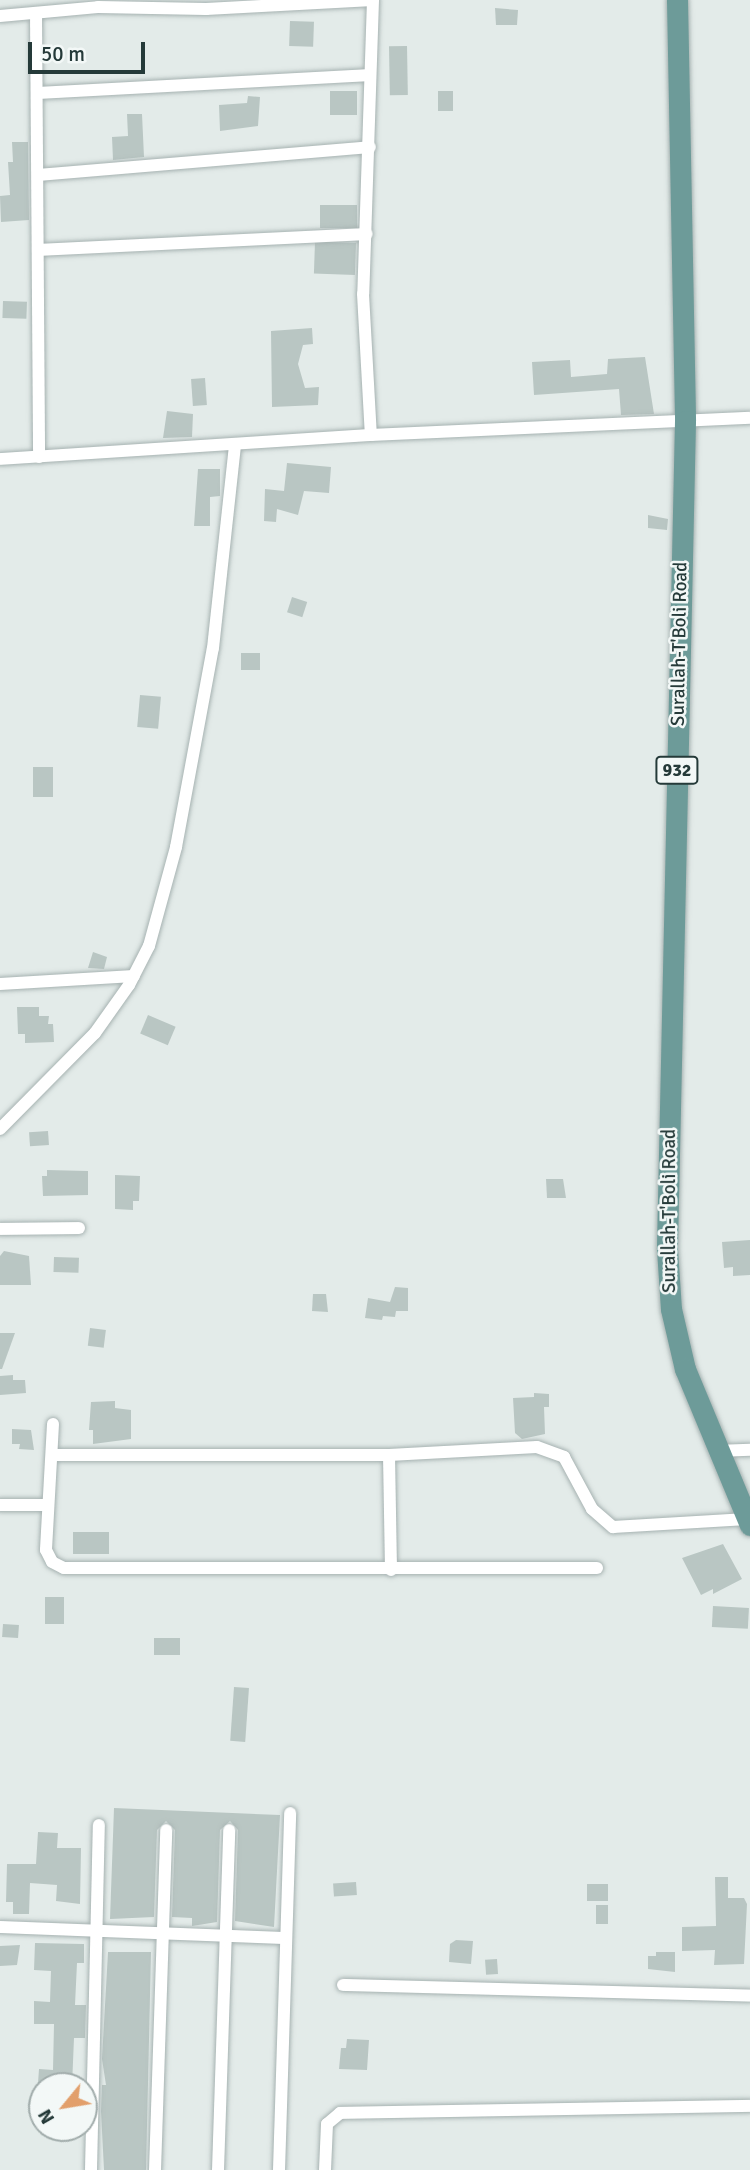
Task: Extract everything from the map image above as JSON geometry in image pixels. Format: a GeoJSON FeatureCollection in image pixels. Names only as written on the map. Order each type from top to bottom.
{"type":"FeatureCollection","features":[{"type":"Feature","properties":{"kind":"main road","name":"Surallah-T'Boli Road"},"geometry":{"type":"LineString","coordinates":[[677,0],[685,421],[667,1249],[671,1309],[679,1345],[716,1451],[749,1522]]}},
{"type":"Feature","properties":{"kind":"street"},"geometry":{"type":"LineString","coordinates":[[0,16],[36,15],[98,7],[206,9],[376,0],[370,75],[368,234],[363,294],[371,435]]}},
{"type":"Feature","properties":{"kind":"street"},"geometry":{"type":"LineString","coordinates":[[36,15],[39,93],[39,457]]}},
{"type":"Feature","properties":{"kind":"street"},"geometry":{"type":"LineString","coordinates":[[39,93],[370,75]]}},
{"type":"Feature","properties":{"kind":"street"},"geometry":{"type":"LineString","coordinates":[[38,175],[370,148]]}},
{"type":"Feature","properties":{"kind":"street"},"geometry":{"type":"LineString","coordinates":[[38,250],[368,234]]}},
{"type":"Feature","properties":{"kind":"street"},"geometry":{"type":"LineString","coordinates":[[0,459],[235,447],[371,435],[750,418]]}},
{"type":"Feature","properties":{"kind":"street"},"geometry":{"type":"LineString","coordinates":[[0,1129],[95,1033],[134,976],[160,909],[179,834],[213,648],[235,447]]}},
{"type":"Feature","properties":{"kind":"street"},"geometry":{"type":"LineString","coordinates":[[0,984],[134,976]]}},
{"type":"Feature","properties":{"kind":"street"},"geometry":{"type":"LineString","coordinates":[[0,1229],[79,1228]]}},
{"type":"Feature","properties":{"kind":"street"},"geometry":{"type":"LineString","coordinates":[[53,1424],[45,1506],[46,1550],[52,1562],[64,1568],[597,1568]]}},
{"type":"Feature","properties":{"kind":"street"},"geometry":{"type":"LineString","coordinates":[[52,1455],[389,1455],[548,1448],[564,1457],[592,1509],[613,1527],[749,1522]]}},
{"type":"Feature","properties":{"kind":"street"},"geometry":{"type":"LineString","coordinates":[[716,1451],[750,1450]]}},
{"type":"Feature","properties":{"kind":"street"},"geometry":{"type":"LineString","coordinates":[[389,1455],[391,1570]]}},
{"type":"Feature","properties":{"kind":"street"},"geometry":{"type":"LineString","coordinates":[[0,1505],[45,1506]]}},
{"type":"Feature","properties":{"kind":"street"},"geometry":{"type":"LineString","coordinates":[[279,2170],[284,1938],[290,1813]]}},
{"type":"Feature","properties":{"kind":"street"},"geometry":{"type":"LineString","coordinates":[[91,2170],[99,1825]]}},
{"type":"Feature","properties":{"kind":"street"},"geometry":{"type":"LineString","coordinates":[[155,2170],[166,1830]]}},
{"type":"Feature","properties":{"kind":"street"},"geometry":{"type":"LineString","coordinates":[[218,2170],[223,1933],[229,1830]]}},
{"type":"Feature","properties":{"kind":"street"},"geometry":{"type":"LineString","coordinates":[[0,1927],[162,1930],[284,1938]]}},
{"type":"Feature","properties":{"kind":"street"},"geometry":{"type":"LineString","coordinates":[[343,1985],[750,1996]]}},
{"type":"Feature","properties":{"kind":"street"},"geometry":{"type":"LineString","coordinates":[[326,2170],[327,2124],[332,2115],[340,2113],[750,2106]]}},
{"type":"Feature","properties":{"kind":"building"},"geometry":{"type":"Polygon","coordinates":[[[495,8],[518,10],[517,25],[496,25],[495,8]]]}},
{"type":"Feature","properties":{"kind":"building"},"geometry":{"type":"Polygon","coordinates":[[[290,21],[314,22],[313,47],[289,46],[290,21]]]}},
{"type":"Feature","properties":{"kind":"building"},"geometry":{"type":"Polygon","coordinates":[[[389,46],[407,46],[408,95],[390,95],[389,46]]]}},
{"type":"Feature","properties":{"kind":"building"},"geometry":{"type":"Polygon","coordinates":[[[330,91],[357,91],[357,115],[330,115],[330,91]]]}},
{"type":"Feature","properties":{"kind":"building"},"geometry":{"type":"Polygon","coordinates":[[[438,91],[453,91],[453,111],[438,111],[438,91]]]}},
{"type":"Feature","properties":{"kind":"building"},"geometry":{"type":"Polygon","coordinates":[[[248,96],[260,97],[258,126],[220,131],[219,105],[247,103],[248,96]]]}},
{"type":"Feature","properties":{"kind":"building"},"geometry":{"type":"Polygon","coordinates":[[[127,114],[142,114],[144,157],[113,160],[112,137],[128,136],[127,114]]]}},
{"type":"Feature","properties":{"kind":"building"},"geometry":{"type":"Polygon","coordinates":[[[12,142],[28,142],[29,220],[1,222],[0,196],[10,195],[8,162],[13,162],[12,142]]]}},
{"type":"Feature","properties":{"kind":"building"},"geometry":{"type":"Polygon","coordinates":[[[320,205],[357,205],[357,228],[320,228],[320,205]]]}},
{"type":"Feature","properties":{"kind":"building"},"geometry":{"type":"Polygon","coordinates":[[[315,242],[356,243],[355,275],[314,274],[315,242]]]}},
{"type":"Feature","properties":{"kind":"building"},"geometry":{"type":"Polygon","coordinates":[[[3,301],[27,302],[26,319],[2,318],[3,301]]]}},
{"type":"Feature","properties":{"kind":"building"},"geometry":{"type":"Polygon","coordinates":[[[312,328],[313,344],[303,345],[298,364],[305,388],[319,387],[318,405],[272,407],[271,331],[312,328]]]}},
{"type":"Feature","properties":{"kind":"building"},"geometry":{"type":"Polygon","coordinates":[[[645,357],[654,414],[621,415],[619,389],[534,395],[532,362],[570,360],[571,377],[607,374],[608,359],[645,357]]]}},
{"type":"Feature","properties":{"kind":"building"},"geometry":{"type":"Polygon","coordinates":[[[205,378],[207,405],[193,406],[191,379],[205,378]]]}},
{"type":"Feature","properties":{"kind":"building"},"geometry":{"type":"Polygon","coordinates":[[[167,411],[193,414],[192,437],[163,438],[167,411]]]}},
{"type":"Feature","properties":{"kind":"building"},"geometry":{"type":"Polygon","coordinates":[[[287,463],[331,467],[329,493],[304,491],[298,515],[277,509],[276,522],[264,521],[265,489],[284,491],[287,463]]]}},
{"type":"Feature","properties":{"kind":"building"},"geometry":{"type":"Polygon","coordinates":[[[198,469],[220,469],[220,496],[210,497],[210,526],[194,526],[198,469]]]}},
{"type":"Feature","properties":{"kind":"building"},"geometry":{"type":"Polygon","coordinates":[[[648,515],[668,519],[667,530],[648,528],[648,515]]]}},
{"type":"Feature","properties":{"kind":"building"},"geometry":{"type":"Polygon","coordinates":[[[292,597],[307,602],[302,617],[287,612],[292,597]]]}},
{"type":"Feature","properties":{"kind":"building"},"geometry":{"type":"Polygon","coordinates":[[[241,653],[260,653],[260,670],[241,670],[241,653]]]}},
{"type":"Feature","properties":{"kind":"building"},"geometry":{"type":"Polygon","coordinates":[[[140,695],[161,697],[158,729],[137,727],[140,695]]]}},
{"type":"Feature","properties":{"kind":"building"},"geometry":{"type":"Polygon","coordinates":[[[33,767],[53,767],[53,797],[33,797],[33,767]]]}},
{"type":"Feature","properties":{"kind":"building"},"geometry":{"type":"Polygon","coordinates":[[[93,952],[107,957],[104,969],[88,968],[93,952]]]}},
{"type":"Feature","properties":{"kind":"building"},"geometry":{"type":"Polygon","coordinates":[[[17,1007],[39,1007],[39,1016],[49,1016],[48,1024],[53,1024],[54,1042],[25,1043],[25,1034],[18,1034],[17,1007]]]}},
{"type":"Feature","properties":{"kind":"building"},"geometry":{"type":"Polygon","coordinates":[[[148,1015],[176,1027],[168,1045],[140,1033],[148,1015]]]}},
{"type":"Feature","properties":{"kind":"building"},"geometry":{"type":"Polygon","coordinates":[[[48,1131],[49,1145],[30,1146],[29,1132],[48,1131]]]}},
{"type":"Feature","properties":{"kind":"building"},"geometry":{"type":"Polygon","coordinates":[[[47,1170],[88,1171],[88,1195],[43,1196],[42,1176],[47,1176],[47,1170]]]}},
{"type":"Feature","properties":{"kind":"building"},"geometry":{"type":"Polygon","coordinates":[[[115,1175],[140,1176],[139,1201],[133,1201],[133,1210],[115,1209],[115,1175]]]}},
{"type":"Feature","properties":{"kind":"building"},"geometry":{"type":"Polygon","coordinates":[[[546,1179],[563,1179],[566,1198],[547,1198],[546,1179]]]}},
{"type":"Feature","properties":{"kind":"building"},"geometry":{"type":"Polygon","coordinates":[[[750,1240],[750,1275],[733,1276],[733,1267],[724,1268],[722,1242],[750,1240]]]}},
{"type":"Feature","properties":{"kind":"building"},"geometry":{"type":"Polygon","coordinates":[[[4,1251],[29,1256],[31,1285],[0,1285],[0,1256],[4,1251]]]}},
{"type":"Feature","properties":{"kind":"building"},"geometry":{"type":"Polygon","coordinates":[[[54,1257],[79,1258],[78,1273],[53,1272],[54,1257]]]}},
{"type":"Feature","properties":{"kind":"building"},"geometry":{"type":"Polygon","coordinates":[[[395,1287],[408,1288],[408,1311],[396,1311],[395,1317],[383,1316],[382,1320],[365,1318],[368,1298],[390,1302],[395,1287]]]}},
{"type":"Feature","properties":{"kind":"building"},"geometry":{"type":"Polygon","coordinates":[[[313,1294],[326,1294],[328,1312],[312,1311],[313,1294]]]}},
{"type":"Feature","properties":{"kind":"building"},"geometry":{"type":"Polygon","coordinates":[[[90,1328],[106,1330],[104,1348],[88,1346],[90,1328]]]}},
{"type":"Feature","properties":{"kind":"building"},"geometry":{"type":"Polygon","coordinates":[[[0,1333],[15,1333],[2,1369],[0,1369],[0,1333]]]}},
{"type":"Feature","properties":{"kind":"building"},"geometry":{"type":"Polygon","coordinates":[[[13,1375],[13,1380],[25,1380],[26,1393],[0,1395],[0,1376],[13,1375]]]}},
{"type":"Feature","properties":{"kind":"building"},"geometry":{"type":"Polygon","coordinates":[[[534,1393],[549,1394],[549,1407],[544,1407],[545,1434],[522,1439],[515,1433],[513,1398],[534,1397],[534,1393]]]}},
{"type":"Feature","properties":{"kind":"building"},"geometry":{"type":"Polygon","coordinates":[[[115,1401],[115,1408],[131,1410],[131,1439],[93,1444],[93,1430],[89,1430],[91,1402],[115,1401]]]}},
{"type":"Feature","properties":{"kind":"building"},"geometry":{"type":"Polygon","coordinates":[[[12,1429],[31,1430],[34,1450],[19,1449],[20,1444],[12,1444],[12,1429]]]}},
{"type":"Feature","properties":{"kind":"building"},"geometry":{"type":"Polygon","coordinates":[[[73,1532],[109,1532],[109,1554],[73,1554],[73,1532]]]}},
{"type":"Feature","properties":{"kind":"building"},"geometry":{"type":"Polygon","coordinates":[[[723,1544],[742,1579],[713,1594],[713,1589],[701,1595],[682,1558],[723,1544]]]}},
{"type":"Feature","properties":{"kind":"building"},"geometry":{"type":"Polygon","coordinates":[[[45,1597],[64,1597],[64,1624],[45,1624],[45,1597]]]}},
{"type":"Feature","properties":{"kind":"building"},"geometry":{"type":"Polygon","coordinates":[[[713,1606],[749,1608],[748,1629],[712,1627],[713,1606]]]}},
{"type":"Feature","properties":{"kind":"building"},"geometry":{"type":"Polygon","coordinates":[[[3,1624],[19,1625],[18,1638],[2,1637],[3,1624]]]}},
{"type":"Feature","properties":{"kind":"building"},"geometry":{"type":"Polygon","coordinates":[[[154,1638],[180,1638],[180,1655],[154,1655],[154,1638]]]}},
{"type":"Feature","properties":{"kind":"building"},"geometry":{"type":"Polygon","coordinates":[[[234,1687],[249,1688],[245,1742],[230,1741],[234,1687]]]}},
{"type":"Feature","properties":{"kind":"building"},"geometry":{"type":"Polygon","coordinates":[[[114,1808],[280,1815],[274,1927],[235,1921],[238,1830],[230,1821],[220,1830],[217,1922],[192,1926],[192,1918],[172,1917],[175,1830],[166,1821],[157,1830],[154,1917],[110,1919],[114,1808]]]}},
{"type":"Feature","properties":{"kind":"building"},"geometry":{"type":"Polygon","coordinates":[[[38,1832],[58,1833],[57,1848],[81,1848],[80,1904],[56,1901],[57,1885],[30,1883],[29,1914],[13,1914],[13,1902],[6,1902],[7,1864],[36,1864],[38,1832]]]}},
{"type":"Feature","properties":{"kind":"building"},"geometry":{"type":"Polygon","coordinates":[[[715,1877],[728,1877],[728,1898],[744,1898],[747,1904],[744,1964],[714,1965],[715,1950],[682,1951],[682,1927],[716,1926],[715,1877]]]}},
{"type":"Feature","properties":{"kind":"building"},"geometry":{"type":"Polygon","coordinates":[[[356,1882],[357,1895],[334,1897],[333,1884],[356,1882]]]}},
{"type":"Feature","properties":{"kind":"building"},"geometry":{"type":"Polygon","coordinates":[[[587,1884],[608,1884],[608,1901],[587,1901],[587,1884]]]}},
{"type":"Feature","properties":{"kind":"building"},"geometry":{"type":"Polygon","coordinates":[[[596,1905],[608,1905],[608,1924],[596,1924],[596,1905]]]}},
{"type":"Feature","properties":{"kind":"building"},"geometry":{"type":"Polygon","coordinates":[[[456,1940],[473,1941],[471,1964],[449,1962],[450,1944],[456,1940]]]}},
{"type":"Feature","properties":{"kind":"building"},"geometry":{"type":"Polygon","coordinates":[[[35,1943],[84,1944],[84,1963],[77,1963],[75,2005],[86,2005],[85,2038],[74,2038],[73,2072],[39,2072],[39,2069],[53,2070],[54,2024],[34,2024],[34,2001],[50,2002],[51,1971],[34,1970],[35,1943]]]}},
{"type":"Feature","properties":{"kind":"building"},"geometry":{"type":"Polygon","coordinates":[[[20,1945],[17,1965],[0,1966],[0,1946],[20,1945]]]}},
{"type":"Feature","properties":{"kind":"building"},"geometry":{"type":"Polygon","coordinates":[[[108,1952],[151,1952],[146,2170],[104,2170],[101,2111],[102,2085],[106,2085],[102,2059],[108,1952]]]}},
{"type":"Feature","properties":{"kind":"building"},"geometry":{"type":"Polygon","coordinates":[[[656,1952],[675,1952],[675,1972],[648,1969],[648,1956],[656,1956],[656,1952]]]}},
{"type":"Feature","properties":{"kind":"building"},"geometry":{"type":"Polygon","coordinates":[[[497,1959],[498,1974],[486,1975],[485,1960],[497,1959]]]}},
{"type":"Feature","properties":{"kind":"building"},"geometry":{"type":"Polygon","coordinates":[[[347,2039],[369,2040],[367,2070],[339,2069],[341,2048],[346,2048],[347,2039]]]}}]}
